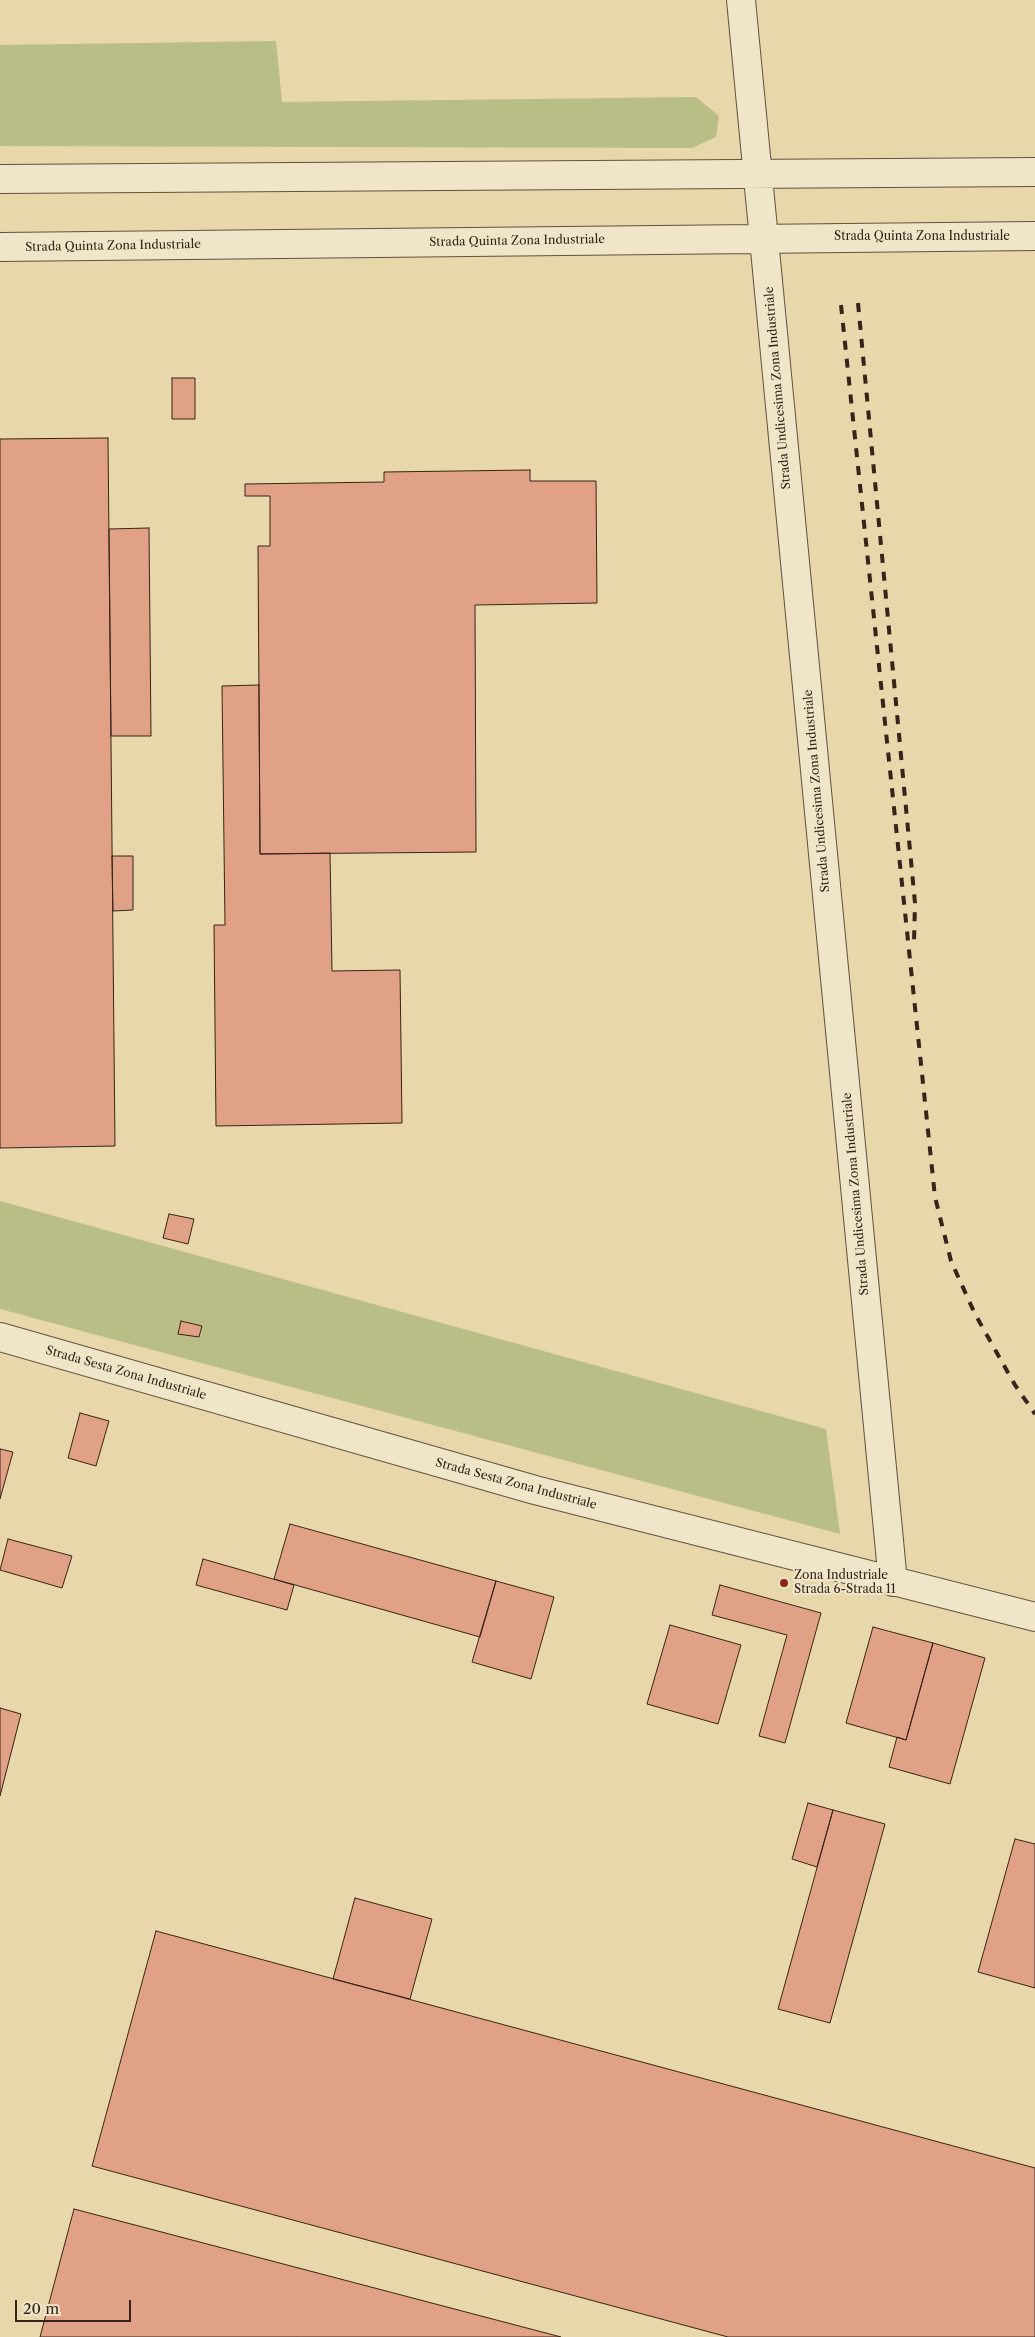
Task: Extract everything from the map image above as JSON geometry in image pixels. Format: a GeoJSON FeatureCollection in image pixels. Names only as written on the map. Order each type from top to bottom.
{"type":"FeatureCollection","features":[{"type":"Feature","properties":{"kind":"street","name":"Strada Undicesima Zona Industriale"},"geometry":{"type":"LineString","coordinates":[[741,0],[893,1582]]}},
{"type":"Feature","properties":{"kind":"street"},"geometry":{"type":"LineString","coordinates":[[0,179],[1035,172]]}},
{"type":"Feature","properties":{"kind":"street","name":"Strada Quinta Zona Industriale"},"geometry":{"type":"LineString","coordinates":[[0,247],[1035,236]]}},
{"type":"Feature","properties":{"kind":"street","name":"Strada Sesta Zona Industriale"},"geometry":{"type":"LineString","coordinates":[[0,1337],[535,1490],[1035,1617]]}},
{"type":"Feature","properties":{"kind":"green space"},"geometry":{"type":"Polygon","coordinates":[[[276,41],[282,102],[696,97],[719,116],[716,137],[692,148],[0,146],[0,45],[276,41]]]}},
{"type":"Feature","properties":{"kind":"green space"},"geometry":{"type":"Polygon","coordinates":[[[0,1201],[826,1429],[840,1534],[0,1309],[0,1201]]]}},
{"type":"Feature","properties":{"kind":"building"},"geometry":{"type":"Polygon","coordinates":[[[172,378],[195,378],[195,419],[172,419],[172,378]]]}},
{"type":"Feature","properties":{"kind":"building"},"geometry":{"type":"Polygon","coordinates":[[[108,438],[115,1146],[0,1148],[0,439],[108,438]]]}},
{"type":"Feature","properties":{"kind":"building"},"geometry":{"type":"Polygon","coordinates":[[[530,470],[530,481],[596,481],[597,603],[475,605],[476,852],[260,854],[258,546],[270,546],[270,496],[245,496],[245,484],[384,482],[384,472],[530,470]]]}},
{"type":"Feature","properties":{"kind":"building"},"geometry":{"type":"Polygon","coordinates":[[[149,528],[151,736],[111,736],[109,529],[149,528]]]}},
{"type":"Feature","properties":{"kind":"building"},"geometry":{"type":"Polygon","coordinates":[[[259,685],[260,854],[330,853],[332,971],[400,970],[402,1123],[216,1126],[214,925],[225,925],[222,686],[259,685]]]}},
{"type":"Feature","properties":{"kind":"building"},"geometry":{"type":"Polygon","coordinates":[[[112,856],[133,856],[133,910],[113,911],[112,856]]]}},
{"type":"Feature","properties":{"kind":"building"},"geometry":{"type":"Polygon","coordinates":[[[169,1214],[194,1219],[188,1244],[163,1238],[169,1214]]]}},
{"type":"Feature","properties":{"kind":"building"},"geometry":{"type":"Polygon","coordinates":[[[181,1321],[202,1326],[199,1337],[178,1334],[181,1321]]]}},
{"type":"Feature","properties":{"kind":"building"},"geometry":{"type":"Polygon","coordinates":[[[80,1413],[109,1421],[96,1466],[68,1458],[80,1413]]]}},
{"type":"Feature","properties":{"kind":"building"},"geometry":{"type":"Polygon","coordinates":[[[0,1449],[13,1452],[0,1499],[0,1449]]]}},
{"type":"Feature","properties":{"kind":"building"},"geometry":{"type":"Polygon","coordinates":[[[290,1524],[496,1581],[480,1637],[274,1579],[290,1524]]]}},
{"type":"Feature","properties":{"kind":"building"},"geometry":{"type":"Polygon","coordinates":[[[8,1539],[72,1556],[62,1588],[0,1570],[8,1539]]]}},
{"type":"Feature","properties":{"kind":"building"},"geometry":{"type":"Polygon","coordinates":[[[203,1559],[294,1585],[287,1610],[196,1585],[203,1559]]]}},
{"type":"Feature","properties":{"kind":"building"},"geometry":{"type":"Polygon","coordinates":[[[496,1581],[554,1597],[531,1679],[472,1662],[496,1581]]]}},
{"type":"Feature","properties":{"kind":"building"},"geometry":{"type":"Polygon","coordinates":[[[720,1585],[821,1613],[785,1743],[759,1736],[787,1635],[712,1615],[720,1585]]]}},
{"type":"Feature","properties":{"kind":"building"},"geometry":{"type":"Polygon","coordinates":[[[670,1625],[741,1645],[718,1724],[647,1704],[670,1625]]]}},
{"type":"Feature","properties":{"kind":"building"},"geometry":{"type":"Polygon","coordinates":[[[873,1627],[933,1643],[906,1740],[846,1723],[873,1627]]]}},
{"type":"Feature","properties":{"kind":"building"},"geometry":{"type":"Polygon","coordinates":[[[933,1643],[985,1658],[950,1784],[889,1767],[897,1737],[906,1740],[933,1643]]]}},
{"type":"Feature","properties":{"kind":"building"},"geometry":{"type":"Polygon","coordinates":[[[0,1708],[21,1714],[0,1796],[0,1708]]]}},
{"type":"Feature","properties":{"kind":"building"},"geometry":{"type":"Polygon","coordinates":[[[808,1803],[833,1810],[817,1867],[792,1859],[808,1803]]]}},
{"type":"Feature","properties":{"kind":"building"},"geometry":{"type":"Polygon","coordinates":[[[833,1810],[885,1824],[830,2023],[778,2009],[833,1810]]]}},
{"type":"Feature","properties":{"kind":"building"},"geometry":{"type":"Polygon","coordinates":[[[1015,1839],[1035,1844],[1035,1988],[978,1972],[1015,1839]]]}},
{"type":"Feature","properties":{"kind":"building"},"geometry":{"type":"Polygon","coordinates":[[[355,1898],[432,1919],[410,1999],[333,1979],[355,1898]]]}},
{"type":"Feature","properties":{"kind":"building"},"geometry":{"type":"Polygon","coordinates":[[[156,1931],[1035,2168],[1035,2337],[728,2337],[92,2166],[156,1931]]]}},
{"type":"Feature","properties":{"kind":"building"},"geometry":{"type":"Polygon","coordinates":[[[74,2209],[561,2337],[40,2337],[74,2209]]]}},
{"type":"Feature","properties":{"kind":"railway"},"geometry":{"type":"LineString","coordinates":[[858,303],[915,903],[914,942]]}},
{"type":"Feature","properties":{"kind":"railway"},"geometry":{"type":"LineString","coordinates":[[841,305],[935,1197],[951,1261],[975,1314],[1015,1385],[1035,1414]]}},
{"type":"Feature","properties":{"kind":"place","name":"Zona Industriale Strada 6-Strada 11"},"geometry":{"type":"Point","coordinates":[784,1583]}}]}
